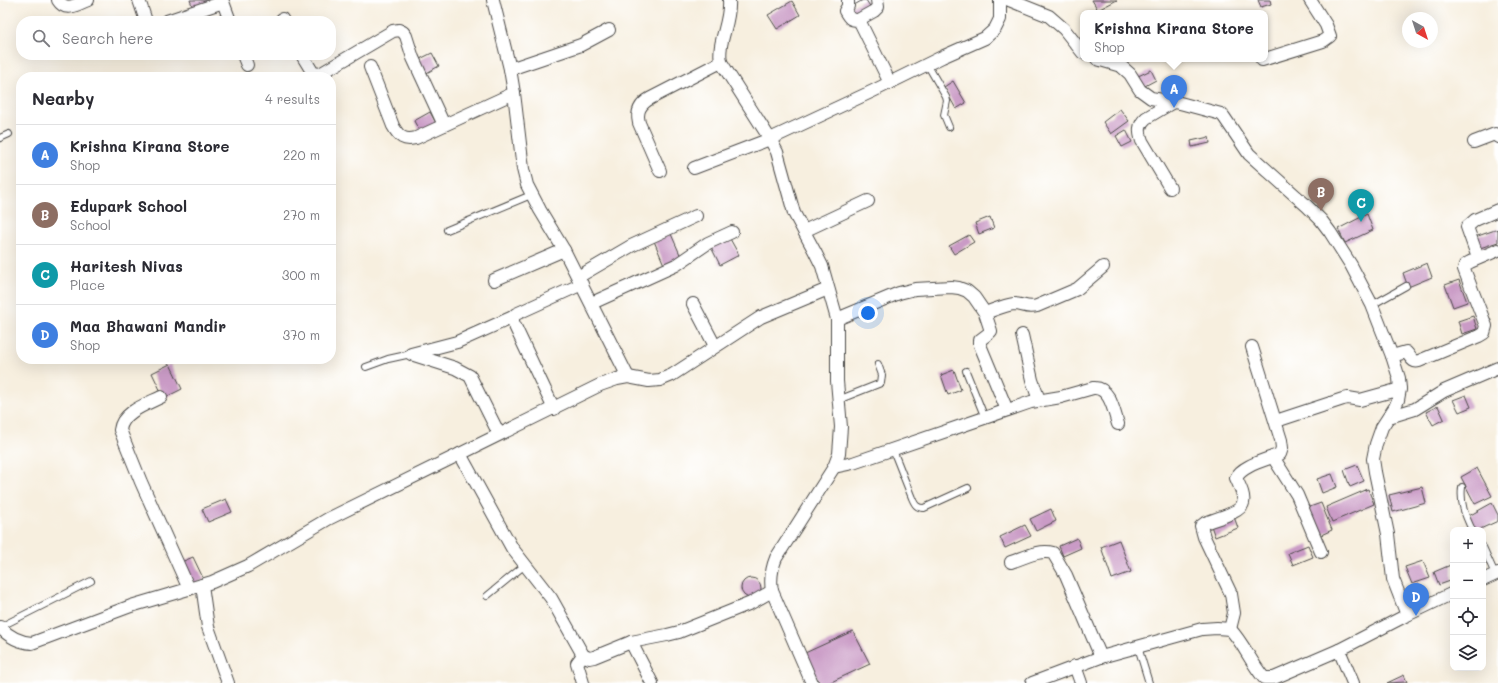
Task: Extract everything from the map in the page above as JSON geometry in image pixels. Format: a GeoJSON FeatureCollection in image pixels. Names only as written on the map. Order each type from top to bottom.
{"type":"FeatureCollection","features":[{"type":"Feature","properties":{"kind":"street"},"geometry":{"type":"LineString","coordinates":[[58,0],[62,6],[67,7],[88,0]]}},
{"type":"Feature","properties":{"kind":"street"},"geometry":{"type":"LineString","coordinates":[[139,0],[144,16]]}},
{"type":"Feature","properties":{"kind":"street"},"geometry":{"type":"LineString","coordinates":[[493,0],[510,69],[523,170],[531,195],[580,280],[628,377]]}},
{"type":"Feature","properties":{"kind":"street"},"geometry":{"type":"LineString","coordinates":[[730,0],[729,17],[720,54],[721,62],[770,139],[780,162],[794,213],[816,252],[822,266],[837,319],[836,368],[841,427],[839,454],[834,468],[776,558],[770,580],[772,591],[812,683]]}},
{"type":"Feature","properties":{"kind":"street"},"geometry":{"type":"LineString","coordinates":[[848,0],[848,6],[845,11],[852,20],[858,20],[874,11],[878,7],[876,0]]}},
{"type":"Feature","properties":{"kind":"street"},"geometry":{"type":"LineString","coordinates":[[694,168],[770,139],[985,38],[995,29],[1000,19],[1000,0]]}},
{"type":"Feature","properties":{"kind":"street"},"geometry":{"type":"LineString","coordinates":[[1009,0],[1049,16],[1064,29],[1080,49]]}},
{"type":"Feature","properties":{"kind":"street"},"geometry":{"type":"LineString","coordinates":[[1268,58],[1323,41],[1330,36],[1326,25],[1310,0]]}},
{"type":"Feature","properties":{"kind":"street"},"geometry":{"type":"LineString","coordinates":[[182,16],[225,1],[229,16]]}},
{"type":"Feature","properties":{"kind":"street"},"geometry":{"type":"LineString","coordinates":[[858,20],[890,83]]}},
{"type":"Feature","properties":{"kind":"street"},"geometry":{"type":"LineString","coordinates":[[323,72],[393,31],[399,30],[406,36],[413,58],[444,125]]}},
{"type":"Feature","properties":{"kind":"street"},"geometry":{"type":"LineString","coordinates":[[510,69],[581,45],[609,30]]}},
{"type":"Feature","properties":{"kind":"street"},"geometry":{"type":"LineString","coordinates":[[305,60],[312,72]]}},
{"type":"Feature","properties":{"kind":"street"},"geometry":{"type":"LineString","coordinates":[[660,171],[639,123],[637,116],[639,108],[643,102],[721,62]]}},
{"type":"Feature","properties":{"kind":"street"},"geometry":{"type":"LineString","coordinates":[[1107,62],[1121,66],[1130,74],[1140,90],[1151,98],[1221,114],[1250,154],[1321,220],[1344,252],[1372,305],[1399,378],[1400,389],[1395,407],[1382,427],[1373,459],[1388,534],[1393,579],[1407,615]]}},
{"type":"Feature","properties":{"kind":"street"},"geometry":{"type":"LineString","coordinates":[[370,67],[397,134],[404,139],[409,140],[514,93]]}},
{"type":"Feature","properties":{"kind":"street"},"geometry":{"type":"LineString","coordinates":[[1170,188],[1142,141],[1139,133],[1140,127],[1146,118],[1173,102]]}},
{"type":"Feature","properties":{"kind":"street"},"geometry":{"type":"LineString","coordinates":[[1474,142],[1491,134],[1495,134],[1498,137]]}},
{"type":"Feature","properties":{"kind":"street"},"geometry":{"type":"LineString","coordinates":[[804,231],[868,202]]}},
{"type":"Feature","properties":{"kind":"street"},"geometry":{"type":"LineString","coordinates":[[1478,258],[1467,227],[1475,220],[1498,210]]}},
{"type":"Feature","properties":{"kind":"street"},"geometry":{"type":"LineString","coordinates":[[411,354],[457,342],[513,317],[580,280],[631,246],[696,216]]}},
{"type":"Feature","properties":{"kind":"street"},"geometry":{"type":"LineString","coordinates":[[592,303],[676,264],[708,243],[732,232]]}},
{"type":"Feature","properties":{"kind":"street"},"geometry":{"type":"LineString","coordinates":[[494,280],[564,250]]}},
{"type":"Feature","properties":{"kind":"street"},"geometry":{"type":"LineString","coordinates":[[1392,356],[1406,352],[1412,360],[1416,362],[1484,333],[1486,326],[1464,269],[1465,265],[1498,250]]}},
{"type":"Feature","properties":{"kind":"street"},"geometry":{"type":"LineString","coordinates":[[985,313],[1011,304],[1031,308],[1037,306],[1077,289],[1103,267]]}},
{"type":"Feature","properties":{"kind":"street"},"geometry":{"type":"LineString","coordinates":[[837,319],[899,293],[915,289],[950,287],[967,290],[985,313],[990,325],[990,331],[980,340],[980,345],[1007,410]]}},
{"type":"Feature","properties":{"kind":"street"},"geometry":{"type":"LineString","coordinates":[[0,627],[6,634],[14,639],[32,643],[131,606],[202,585],[248,566],[328,519],[499,434],[600,386],[617,379],[628,377],[649,381],[660,380],[684,368],[715,346],[761,317],[828,289]]}},
{"type":"Feature","properties":{"kind":"street"},"geometry":{"type":"LineString","coordinates":[[692,304],[715,346]]}},
{"type":"Feature","properties":{"kind":"street"},"geometry":{"type":"LineString","coordinates":[[513,317],[513,322],[554,409]]}},
{"type":"Feature","properties":{"kind":"street"},"geometry":{"type":"LineString","coordinates":[[1022,335],[1032,380],[1040,400]]}},
{"type":"Feature","properties":{"kind":"street"},"geometry":{"type":"LineString","coordinates":[[1230,629],[1234,614],[1231,594],[1204,537],[1201,526],[1240,509],[1243,503],[1243,497],[1236,478],[1239,472],[1245,468],[1280,454],[1282,448],[1276,421],[1252,347]]}},
{"type":"Feature","properties":{"kind":"street"},"geometry":{"type":"LineString","coordinates":[[411,354],[455,368],[470,376],[499,434]]}},
{"type":"Feature","properties":{"kind":"street"},"geometry":{"type":"LineString","coordinates":[[1389,417],[1415,409],[1444,391],[1498,368]]}},
{"type":"Feature","properties":{"kind":"street"},"geometry":{"type":"LineString","coordinates":[[834,468],[892,450],[1007,410],[1040,400],[1061,397],[1098,388],[1107,394],[1118,424]]}},
{"type":"Feature","properties":{"kind":"street"},"geometry":{"type":"LineString","coordinates":[[1276,421],[1343,399],[1348,398],[1360,400],[1400,389]]}},
{"type":"Feature","properties":{"kind":"street"},"geometry":{"type":"LineString","coordinates":[[161,397],[131,413],[120,424],[120,430],[141,482],[189,589]]}},
{"type":"Feature","properties":{"kind":"street"},"geometry":{"type":"LineString","coordinates":[[460,454],[512,548],[551,598],[583,655],[588,658],[631,642],[679,632],[751,603],[772,591]]}},
{"type":"Feature","properties":{"kind":"street"},"geometry":{"type":"LineString","coordinates":[[1273,457],[1297,495],[1321,552]]}},
{"type":"Feature","properties":{"kind":"street"},"geometry":{"type":"LineString","coordinates":[[1011,562],[1039,552],[1047,551],[1053,553],[1066,575],[1101,657]]}},
{"type":"Feature","properties":{"kind":"street"},"geometry":{"type":"LineString","coordinates":[[1486,578],[1497,573]]}},
{"type":"Feature","properties":{"kind":"street"},"geometry":{"type":"LineString","coordinates":[[202,585],[208,627],[228,683]]}},
{"type":"Feature","properties":{"kind":"street"},"geometry":{"type":"LineString","coordinates":[[1033,683],[1101,657],[1202,629],[1217,628],[1230,629],[1238,637],[1256,669],[1264,678],[1274,678],[1339,650],[1407,615],[1450,595]]}},
{"type":"Feature","properties":{"kind":"street"},"geometry":{"type":"LineString","coordinates":[[631,642],[652,683]]}},
{"type":"Feature","properties":{"kind":"street"},"geometry":{"type":"LineString","coordinates":[[1339,650],[1353,683]]}},
{"type":"Feature","properties":{"kind":"street"},"geometry":{"type":"LineString","coordinates":[[583,655],[577,664],[583,683]]}},
{"type":"Feature","properties":{"kind":"street"},"geometry":{"type":"LineString","coordinates":[[1076,666],[1081,683]]}},
{"type":"Feature","properties":{"kind":"lane"},"geometry":{"type":"LineString","coordinates":[[927,64],[946,97],[947,101],[944,114],[949,127]]}},
{"type":"Feature","properties":{"kind":"lane"},"geometry":{"type":"LineString","coordinates":[[0,138],[8,134]]}},
{"type":"Feature","properties":{"kind":"lane"},"geometry":{"type":"LineString","coordinates":[[447,230],[531,195]]}},
{"type":"Feature","properties":{"kind":"lane"},"geometry":{"type":"LineString","coordinates":[[1372,305],[1406,286]]}},
{"type":"Feature","properties":{"kind":"lane"},"geometry":{"type":"LineString","coordinates":[[366,367],[388,359],[411,354]]}},
{"type":"Feature","properties":{"kind":"lane"},"geometry":{"type":"LineString","coordinates":[[838,400],[881,383],[882,375],[878,364]]}},
{"type":"Feature","properties":{"kind":"lane"},"geometry":{"type":"LineString","coordinates":[[966,371],[985,418]]}},
{"type":"Feature","properties":{"kind":"lane"},"geometry":{"type":"LineString","coordinates":[[892,450],[915,505],[919,508],[924,508],[968,488]]}},
{"type":"Feature","properties":{"kind":"lane"},"geometry":{"type":"LineString","coordinates":[[1462,487],[1462,504],[1464,513],[1471,527]]}},
{"type":"Feature","properties":{"kind":"lane"},"geometry":{"type":"LineString","coordinates":[[1486,553],[1497,573]]}},
{"type":"Feature","properties":{"kind":"lane"},"geometry":{"type":"LineString","coordinates":[[487,596],[525,565]]}},
{"type":"Feature","properties":{"kind":"lane"},"geometry":{"type":"LineString","coordinates":[[0,627],[91,581]]}},
{"type":"Feature","properties":{"kind":"lane"},"geometry":{"type":"LineString","coordinates":[[1138,647],[1149,683]]}},
{"type":"Feature","properties":{"kind":"building"},"geometry":{"type":"Polygon","coordinates":[[[190,0],[215,0],[193,8],[190,0]]]}},
{"type":"Feature","properties":{"kind":"building"},"geometry":{"type":"Polygon","coordinates":[[[863,0],[866,0],[871,8],[852,18],[847,9],[863,0]]]}},
{"type":"Feature","properties":{"kind":"building"},"geometry":{"type":"Polygon","coordinates":[[[1092,0],[1117,0],[1098,10],[1092,0]]]}},
{"type":"Feature","properties":{"kind":"building"},"geometry":{"type":"Polygon","coordinates":[[[1258,0],[1270,0],[1271,4],[1261,7],[1258,0]]]}},
{"type":"Feature","properties":{"kind":"building"},"geometry":{"type":"Polygon","coordinates":[[[792,1],[800,15],[777,29],[768,15],[792,1]]]}},
{"type":"Feature","properties":{"kind":"building"},"geometry":{"type":"Polygon","coordinates":[[[432,53],[439,66],[423,75],[416,61],[432,53]]]}},
{"type":"Feature","properties":{"kind":"building"},"geometry":{"type":"Polygon","coordinates":[[[1151,70],[1156,80],[1141,88],[1136,77],[1151,70]]]}},
{"type":"Feature","properties":{"kind":"building"},"geometry":{"type":"Polygon","coordinates":[[[953,81],[966,103],[956,109],[944,87],[953,81]]]}},
{"type":"Feature","properties":{"kind":"building"},"geometry":{"type":"Polygon","coordinates":[[[1120,109],[1129,121],[1111,134],[1103,122],[1120,109]]]}},
{"type":"Feature","properties":{"kind":"building"},"geometry":{"type":"Polygon","coordinates":[[[430,112],[437,125],[421,134],[414,121],[430,112]]]}},
{"type":"Feature","properties":{"kind":"building"},"geometry":{"type":"Polygon","coordinates":[[[1126,130],[1132,142],[1122,147],[1116,136],[1126,130]]]}},
{"type":"Feature","properties":{"kind":"building"},"geometry":{"type":"Polygon","coordinates":[[[1209,137],[1210,143],[1192,147],[1191,141],[1209,137]]]}},
{"type":"Feature","properties":{"kind":"building"},"geometry":{"type":"Polygon","coordinates":[[[1367,214],[1373,230],[1345,243],[1338,229],[1367,214]]]}},
{"type":"Feature","properties":{"kind":"building"},"geometry":{"type":"Polygon","coordinates":[[[990,217],[994,228],[979,234],[975,223],[990,217]]]}},
{"type":"Feature","properties":{"kind":"building"},"geometry":{"type":"Polygon","coordinates":[[[1498,229],[1498,242],[1477,249],[1472,238],[1498,229]]]}},
{"type":"Feature","properties":{"kind":"building"},"geometry":{"type":"Polygon","coordinates":[[[671,234],[682,259],[665,267],[654,241],[671,234]]]}},
{"type":"Feature","properties":{"kind":"building"},"geometry":{"type":"Polygon","coordinates":[[[969,235],[974,242],[954,254],[949,246],[969,235]]]}},
{"type":"Feature","properties":{"kind":"building"},"geometry":{"type":"Polygon","coordinates":[[[729,237],[739,255],[720,265],[711,247],[729,237]]]}},
{"type":"Feature","properties":{"kind":"building"},"geometry":{"type":"Polygon","coordinates":[[[1427,263],[1432,277],[1408,287],[1403,273],[1427,263]]]}},
{"type":"Feature","properties":{"kind":"building"},"geometry":{"type":"Polygon","coordinates":[[[1459,280],[1467,302],[1453,307],[1445,285],[1459,280]]]}},
{"type":"Feature","properties":{"kind":"building"},"geometry":{"type":"Polygon","coordinates":[[[1473,316],[1477,329],[1462,334],[1458,321],[1473,316]]]}},
{"type":"Feature","properties":{"kind":"building"},"geometry":{"type":"Polygon","coordinates":[[[170,364],[182,389],[164,398],[152,373],[170,364]]]}},
{"type":"Feature","properties":{"kind":"building"},"geometry":{"type":"Polygon","coordinates":[[[954,370],[961,390],[948,395],[941,375],[954,370]]]}},
{"type":"Feature","properties":{"kind":"building"},"geometry":{"type":"Polygon","coordinates":[[[1466,395],[1471,407],[1459,412],[1453,400],[1466,395]]]}},
{"type":"Feature","properties":{"kind":"building"},"geometry":{"type":"Polygon","coordinates":[[[1438,406],[1444,419],[1433,425],[1426,412],[1438,406]]]}},
{"type":"Feature","properties":{"kind":"building"},"geometry":{"type":"Polygon","coordinates":[[[1357,465],[1364,481],[1350,487],[1344,470],[1357,465]]]}},
{"type":"Feature","properties":{"kind":"building"},"geometry":{"type":"Polygon","coordinates":[[[1477,468],[1492,496],[1475,504],[1461,477],[1477,468]]]}},
{"type":"Feature","properties":{"kind":"building"},"geometry":{"type":"Polygon","coordinates":[[[1332,474],[1337,487],[1322,493],[1317,479],[1332,474]]]}},
{"type":"Feature","properties":{"kind":"building"},"geometry":{"type":"Polygon","coordinates":[[[1422,487],[1426,503],[1393,512],[1389,495],[1422,487]]]}},
{"type":"Feature","properties":{"kind":"building"},"geometry":{"type":"Polygon","coordinates":[[[1368,489],[1374,504],[1332,522],[1326,507],[1368,489]]]}},
{"type":"Feature","properties":{"kind":"building"},"geometry":{"type":"Polygon","coordinates":[[[226,499],[232,512],[208,522],[202,509],[226,499]]]}},
{"type":"Feature","properties":{"kind":"building"},"geometry":{"type":"Polygon","coordinates":[[[1321,503],[1332,530],[1319,536],[1307,508],[1321,503]]]}},
{"type":"Feature","properties":{"kind":"building"},"geometry":{"type":"Polygon","coordinates":[[[1492,503],[1498,515],[1498,521],[1485,527],[1472,527],[1467,517],[1492,503]]]}},
{"type":"Feature","properties":{"kind":"building"},"geometry":{"type":"Polygon","coordinates":[[[1051,509],[1056,521],[1036,531],[1030,519],[1051,509]]]}},
{"type":"Feature","properties":{"kind":"building"},"geometry":{"type":"Polygon","coordinates":[[[1233,514],[1238,528],[1215,537],[1210,523],[1233,514]]]}},
{"type":"Feature","properties":{"kind":"building"},"geometry":{"type":"Polygon","coordinates":[[[1025,525],[1031,536],[1005,548],[1000,537],[1025,525]]]}},
{"type":"Feature","properties":{"kind":"building"},"geometry":{"type":"Polygon","coordinates":[[[1077,538],[1081,548],[1063,556],[1059,546],[1077,538]]]}},
{"type":"Feature","properties":{"kind":"building"},"geometry":{"type":"Polygon","coordinates":[[[1119,540],[1131,572],[1112,579],[1101,547],[1119,540]]]}},
{"type":"Feature","properties":{"kind":"building"},"geometry":{"type":"Polygon","coordinates":[[[1308,545],[1313,557],[1293,565],[1288,553],[1308,545]]]}},
{"type":"Feature","properties":{"kind":"building"},"geometry":{"type":"Polygon","coordinates":[[[193,557],[204,580],[190,586],[179,563],[193,557]]]}},
{"type":"Feature","properties":{"kind":"building"},"geometry":{"type":"Polygon","coordinates":[[[1423,561],[1430,578],[1412,584],[1405,567],[1423,561]]]}},
{"type":"Feature","properties":{"kind":"building"},"geometry":{"type":"Polygon","coordinates":[[[1450,565],[1450,581],[1439,585],[1434,572],[1450,565]]]}},
{"type":"Feature","properties":{"kind":"building"},"geometry":{"type":"Polygon","coordinates":[[[751,578],[758,581],[761,588],[758,595],[751,598],[744,595],[741,588],[744,581],[751,578]]]}},
{"type":"Feature","properties":{"kind":"building"},"geometry":{"type":"Polygon","coordinates":[[[853,631],[870,664],[829,683],[819,683],[805,653],[853,631]]]}},
{"type":"Feature","properties":{"kind":"building"},"geometry":{"type":"Polygon","coordinates":[[[1404,675],[1407,682],[1387,683],[1404,675]]]}},
{"type":"Feature","properties":{"kind":"place","name":"Krishna Kirana Store"},"geometry":{"type":"Point","coordinates":[1174,108]}},
{"type":"Feature","properties":{"kind":"place","name":"Edupark School"},"geometry":{"type":"Point","coordinates":[1321,211]}},
{"type":"Feature","properties":{"kind":"place","name":"Haritesh Nivas"},"geometry":{"type":"Point","coordinates":[1361,222]}},
{"type":"Feature","properties":{"kind":"place","name":"Maa Bhawani Mandir"},"geometry":{"type":"Point","coordinates":[1416,616]}}]}
